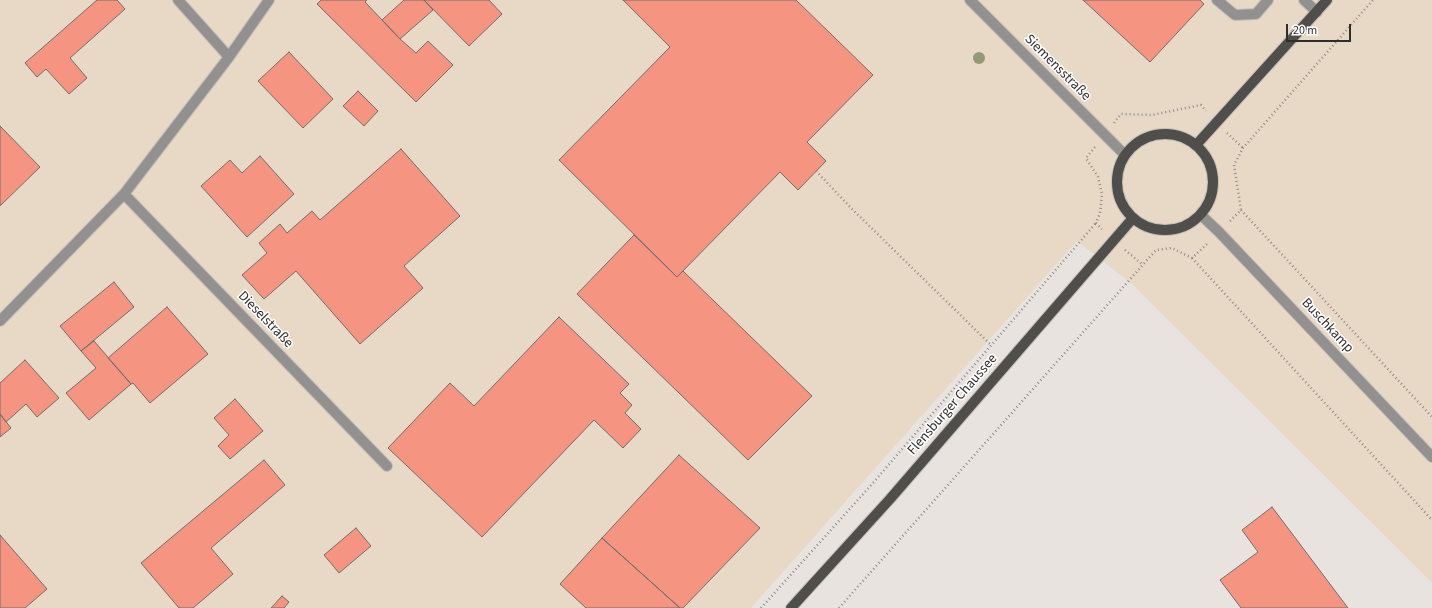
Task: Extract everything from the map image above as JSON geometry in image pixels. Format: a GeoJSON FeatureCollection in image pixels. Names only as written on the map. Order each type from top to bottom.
{"type":"FeatureCollection","features":[{"type":"Feature","properties":{"kind":"main road"},"geometry":{"type":"LineString","coordinates":[[1197,144],[1327,0]]}},
{"type":"Feature","properties":{"kind":"main road"},"geometry":{"type":"LineString","coordinates":[[1160,133],[1172,133],[1183,136],[1197,144],[1210,163],[1213,174],[1212,193],[1209,204],[1201,215],[1192,223],[1170,230],[1159,230],[1146,226],[1133,218],[1123,206],[1117,185],[1119,166],[1132,146],[1146,137],[1160,133]]}},
{"type":"Feature","properties":{"kind":"main road","name":"Flensburger Chaussee"},"geometry":{"type":"LineString","coordinates":[[791,608],[900,487],[1133,218]]}},
{"type":"Feature","properties":{"kind":"street"},"geometry":{"type":"LineString","coordinates":[[178,0],[229,57]]}},
{"type":"Feature","properties":{"kind":"street"},"geometry":{"type":"LineString","coordinates":[[0,321],[124,194],[229,57],[269,0]]}},
{"type":"Feature","properties":{"kind":"street","name":"Siemensstraße"},"geometry":{"type":"LineString","coordinates":[[970,0],[1125,155]]}},
{"type":"Feature","properties":{"kind":"street"},"geometry":{"type":"LineString","coordinates":[[1217,0],[1235,15],[1256,14],[1268,0]]}},
{"type":"Feature","properties":{"kind":"street"},"geometry":{"type":"LineString","coordinates":[[1304,0],[1317,12]]}},
{"type":"Feature","properties":{"kind":"street","name":"Dieselstraße"},"geometry":{"type":"LineString","coordinates":[[124,194],[387,466]]}},
{"type":"Feature","properties":{"kind":"street","name":"Buschkamp"},"geometry":{"type":"LineString","coordinates":[[1201,215],[1219,232],[1432,457]]}},
{"type":"Feature","properties":{"kind":"path"},"geometry":{"type":"LineString","coordinates":[[1373,0],[1243,148],[1234,165],[1241,210],[1432,417]]}},
{"type":"Feature","properties":{"kind":"path"},"geometry":{"type":"LineString","coordinates":[[816,171],[851,208],[991,345]]}},
{"type":"Feature","properties":{"kind":"path"},"geometry":{"type":"LineString","coordinates":[[1192,258],[1241,210]]}},
{"type":"Feature","properties":{"kind":"path"},"geometry":{"type":"LineString","coordinates":[[761,608],[873,483],[1096,223]]}},
{"type":"Feature","properties":{"kind":"path"},"geometry":{"type":"LineString","coordinates":[[839,608],[1156,250],[1172,248],[1192,258],[1432,520]]}},
{"type":"Feature","properties":{"kind":"shaded area"},"geometry":{"type":"Polygon","coordinates":[[[0,0],[1432,0],[1432,583],[1133,285],[1077,241],[751,608],[0,608],[0,0]]]}},
{"type":"Feature","properties":{"kind":"building"},"geometry":{"type":"Polygon","coordinates":[[[97,0],[117,0],[125,9],[70,58],[87,78],[69,94],[46,69],[37,77],[25,63],[97,0]]]}},
{"type":"Feature","properties":{"kind":"building"},"geometry":{"type":"Polygon","coordinates":[[[321,0],[367,0],[365,2],[400,39],[416,53],[428,41],[453,65],[416,102],[317,4],[321,0]]]}},
{"type":"Feature","properties":{"kind":"building"},"geometry":{"type":"Polygon","coordinates":[[[404,0],[424,0],[433,10],[400,39],[382,20],[404,0]]]}},
{"type":"Feature","properties":{"kind":"building"},"geometry":{"type":"Polygon","coordinates":[[[424,0],[489,0],[502,14],[469,46],[424,0]]]}},
{"type":"Feature","properties":{"kind":"building"},"geometry":{"type":"Polygon","coordinates":[[[623,0],[796,0],[873,75],[807,142],[826,161],[798,190],[780,172],[677,277],[559,160],[670,47],[623,0]]]}},
{"type":"Feature","properties":{"kind":"building"},"geometry":{"type":"Polygon","coordinates":[[[1083,0],[1200,0],[1204,4],[1150,62],[1083,0]]]}},
{"type":"Feature","properties":{"kind":"building"},"geometry":{"type":"Polygon","coordinates":[[[289,52],[333,99],[303,128],[258,81],[289,52]]]}},
{"type":"Feature","properties":{"kind":"building"},"geometry":{"type":"Polygon","coordinates":[[[358,91],[378,111],[364,126],[343,106],[358,91]]]}},
{"type":"Feature","properties":{"kind":"building"},"geometry":{"type":"Polygon","coordinates":[[[0,126],[40,167],[0,206],[0,126]]]}},
{"type":"Feature","properties":{"kind":"building"},"geometry":{"type":"Polygon","coordinates":[[[401,149],[460,216],[404,266],[423,288],[360,344],[296,271],[264,299],[242,275],[267,253],[259,243],[280,224],[287,233],[312,211],[320,220],[401,149]]]}},
{"type":"Feature","properties":{"kind":"building"},"geometry":{"type":"Polygon","coordinates":[[[260,156],[294,194],[247,237],[201,186],[230,160],[242,173],[260,156]]]}},
{"type":"Feature","properties":{"kind":"building"},"geometry":{"type":"Polygon","coordinates":[[[634,235],[677,277],[683,271],[812,396],[748,460],[577,294],[634,235]]]}},
{"type":"Feature","properties":{"kind":"building"},"geometry":{"type":"Polygon","coordinates":[[[114,282],[134,307],[81,351],[60,326],[114,282]]]}},
{"type":"Feature","properties":{"kind":"building"},"geometry":{"type":"Polygon","coordinates":[[[167,307],[208,354],[150,403],[133,383],[131,384],[108,358],[167,307]]]}},
{"type":"Feature","properties":{"kind":"building"},"geometry":{"type":"Polygon","coordinates":[[[559,317],[629,384],[620,393],[632,405],[625,413],[641,429],[623,448],[594,420],[482,537],[388,448],[450,383],[474,406],[559,317]]]}},
{"type":"Feature","properties":{"kind":"building"},"geometry":{"type":"Polygon","coordinates":[[[94,341],[131,384],[89,420],[66,393],[96,368],[81,351],[94,341]]]}},
{"type":"Feature","properties":{"kind":"building"},"geometry":{"type":"Polygon","coordinates":[[[25,360],[59,398],[37,417],[26,404],[6,422],[0,414],[0,383],[25,360]]]}},
{"type":"Feature","properties":{"kind":"building"},"geometry":{"type":"Polygon","coordinates":[[[235,399],[263,431],[230,459],[218,446],[229,435],[214,418],[235,399]]]}},
{"type":"Feature","properties":{"kind":"building"},"geometry":{"type":"Polygon","coordinates":[[[0,414],[11,428],[0,437],[0,414]]]}},
{"type":"Feature","properties":{"kind":"building"},"geometry":{"type":"Polygon","coordinates":[[[679,455],[760,528],[683,608],[680,608],[602,538],[679,455]]]}},
{"type":"Feature","properties":{"kind":"building"},"geometry":{"type":"Polygon","coordinates":[[[264,460],[285,485],[211,548],[233,574],[193,608],[179,608],[141,563],[264,460]]]}},
{"type":"Feature","properties":{"kind":"building"},"geometry":{"type":"Polygon","coordinates":[[[1272,507],[1348,608],[1241,608],[1220,580],[1258,552],[1242,530],[1272,507]]]}},
{"type":"Feature","properties":{"kind":"building"},"geometry":{"type":"Polygon","coordinates":[[[356,528],[371,546],[339,573],[324,555],[356,528]]]}},
{"type":"Feature","properties":{"kind":"building"},"geometry":{"type":"Polygon","coordinates":[[[0,535],[47,589],[25,608],[0,608],[0,535]]]}},
{"type":"Feature","properties":{"kind":"building"},"geometry":{"type":"Polygon","coordinates":[[[602,538],[680,608],[586,608],[560,584],[602,538]]]}},
{"type":"Feature","properties":{"kind":"building"},"geometry":{"type":"Polygon","coordinates":[[[282,596],[289,602],[284,608],[271,608],[282,596]]]}}]}
